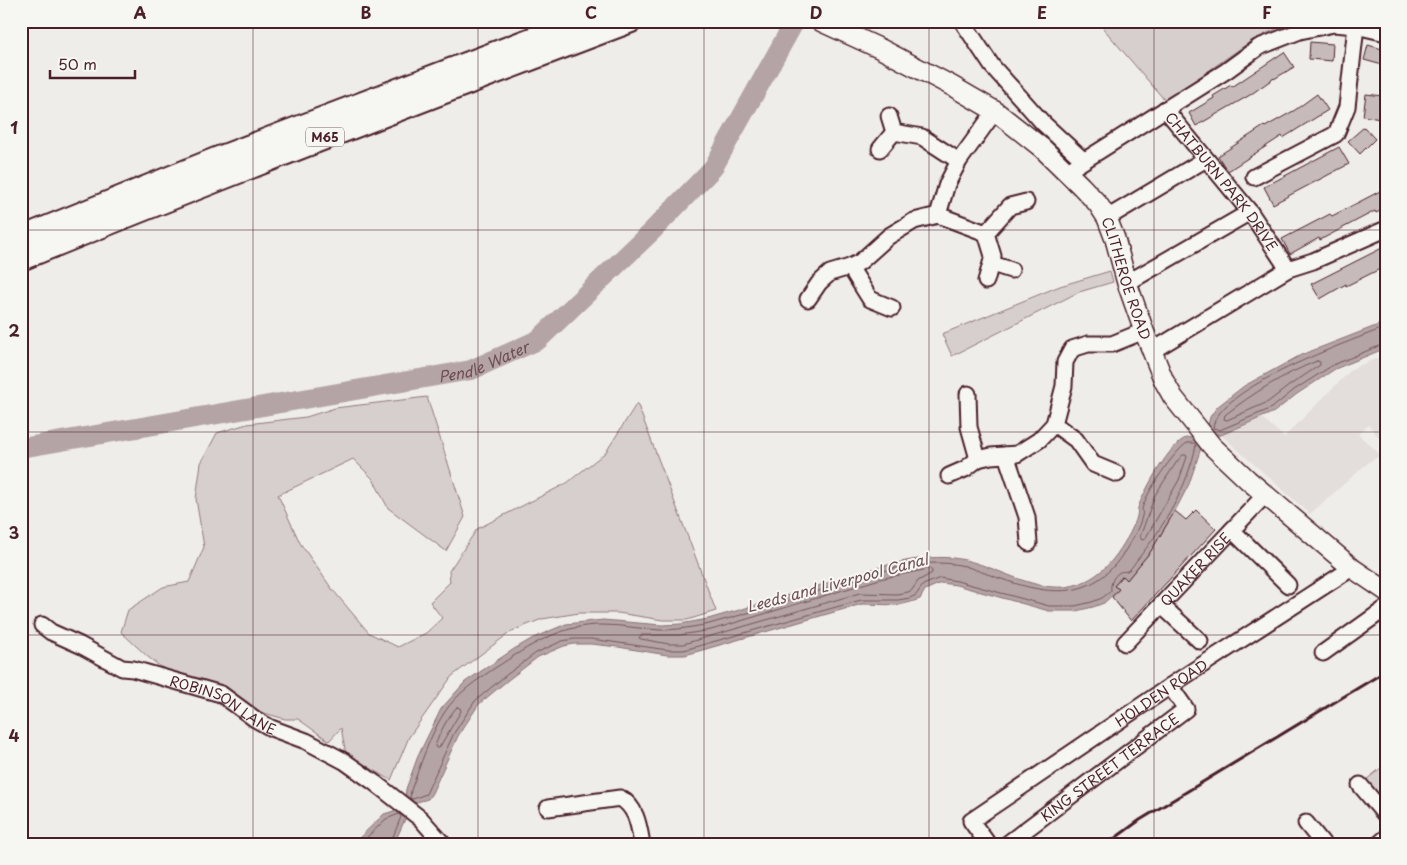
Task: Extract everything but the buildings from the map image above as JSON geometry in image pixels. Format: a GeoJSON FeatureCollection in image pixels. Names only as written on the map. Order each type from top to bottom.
{"type":"FeatureCollection","features":[{"type":"Feature","properties":{"kind":"highway","name":"M65"},"geometry":{"type":"LineString","coordinates":[[21,238],[216,159],[580,21]]}},
{"type":"Feature","properties":{"kind":"highway","name":"M65"},"geometry":{"type":"LineString","coordinates":[[21,259],[338,132],[631,21]]}},
{"type":"Feature","properties":{"kind":"main road","name":"CLITHEROE ROAD"},"geometry":{"type":"LineString","coordinates":[[820,21],[881,49],[995,111],[1042,148],[1098,204],[1107,218],[1144,331],[1164,381],[1173,397],[1212,446],[1313,537],[1352,568],[1386,591]]}},
{"type":"Feature","properties":{"kind":"street"},"geometry":{"type":"LineString","coordinates":[[962,21],[992,66],[1043,123],[1083,160]]}},
{"type":"Feature","properties":{"kind":"street","name":"CHATBURN PARK DRIVE"},"geometry":{"type":"LineString","coordinates":[[1288,269],[1250,212],[1165,109],[1226,72],[1259,48],[1300,31],[1334,24],[1356,26],[1386,33]]}},
{"type":"Feature","properties":{"kind":"street"},"geometry":{"type":"LineString","coordinates":[[1254,177],[1336,134],[1347,107],[1356,26]]}},
{"type":"Feature","properties":{"kind":"street"},"geometry":{"type":"LineString","coordinates":[[1066,172],[1165,109]]}},
{"type":"Feature","properties":{"kind":"street"},"geometry":{"type":"LineString","coordinates":[[938,215],[948,184],[959,161],[995,111]]}},
{"type":"Feature","properties":{"kind":"street"},"geometry":{"type":"LineString","coordinates":[[889,116],[894,132]]}},
{"type":"Feature","properties":{"kind":"street"},"geometry":{"type":"LineString","coordinates":[[894,132],[922,137],[959,161]]}},
{"type":"Feature","properties":{"kind":"street"},"geometry":{"type":"LineString","coordinates":[[880,149],[894,132]]}},
{"type":"Feature","properties":{"kind":"street"},"geometry":{"type":"LineString","coordinates":[[1107,218],[1206,159]]}},
{"type":"Feature","properties":{"kind":"street"},"geometry":{"type":"LineString","coordinates":[[986,233],[1010,206],[1026,202]]}},
{"type":"Feature","properties":{"kind":"street"},"geometry":{"type":"LineString","coordinates":[[1127,283],[1250,212]]}},
{"type":"Feature","properties":{"kind":"street"},"geometry":{"type":"LineString","coordinates":[[808,299],[819,283],[830,272],[850,267],[860,262],[889,236],[914,221],[938,215],[986,233]]}},
{"type":"Feature","properties":{"kind":"street"},"geometry":{"type":"LineString","coordinates":[[1152,351],[1288,269],[1313,261],[1386,229]]}},
{"type":"Feature","properties":{"kind":"street"},"geometry":{"type":"LineString","coordinates":[[986,233],[994,256],[986,282]]}},
{"type":"Feature","properties":{"kind":"street"},"geometry":{"type":"LineString","coordinates":[[992,264],[1011,270]]}},
{"type":"Feature","properties":{"kind":"street"},"geometry":{"type":"LineString","coordinates":[[850,267],[870,299],[892,308]]}},
{"type":"Feature","properties":{"kind":"street"},"geometry":{"type":"LineString","coordinates":[[949,476],[965,469],[978,459],[1017,454],[1040,440],[1054,424],[1064,386],[1065,362],[1072,350],[1088,344],[1112,344],[1144,331]]}},
{"type":"Feature","properties":{"kind":"street"},"geometry":{"type":"LineString","coordinates":[[968,394],[969,427],[978,459]]}},
{"type":"Feature","properties":{"kind":"street"},"geometry":{"type":"LineString","coordinates":[[1054,424],[1076,440],[1093,464],[1117,474]]}},
{"type":"Feature","properties":{"kind":"street"},"geometry":{"type":"LineString","coordinates":[[1006,455],[1028,517],[1029,544]]}},
{"type":"Feature","properties":{"kind":"street","name":"QUAKER RISE"},"geometry":{"type":"LineString","coordinates":[[1125,643],[1266,494]]}},
{"type":"Feature","properties":{"kind":"street"},"geometry":{"type":"LineString","coordinates":[[1232,530],[1288,585]]}},
{"type":"Feature","properties":{"kind":"street","name":"HOLDEN ROAD"},"geometry":{"type":"LineString","coordinates":[[988,844],[971,822],[1170,686],[1352,568]]}},
{"type":"Feature","properties":{"kind":"street"},"geometry":{"type":"LineString","coordinates":[[1161,605],[1200,642]]}},
{"type":"Feature","properties":{"kind":"street"},"geometry":{"type":"LineString","coordinates":[[1323,653],[1386,608]]}},
{"type":"Feature","properties":{"kind":"street","name":"ROBINSON LANE"},"geometry":{"type":"LineString","coordinates":[[42,625],[51,632],[80,645],[122,668],[133,669],[221,694],[255,719],[271,728],[306,741],[344,761],[421,819],[443,844]]}},
{"type":"Feature","properties":{"kind":"street","name":"KING STREET TERRACE"},"geometry":{"type":"LineString","coordinates":[[1007,844],[1186,709],[1170,686]]}},
{"type":"Feature","properties":{"kind":"street"},"geometry":{"type":"LineString","coordinates":[[1360,785],[1386,816]]}},
{"type":"Feature","properties":{"kind":"street"},"geometry":{"type":"LineString","coordinates":[[548,808],[620,798],[628,802],[633,809],[642,844]]}},
{"type":"Feature","properties":{"kind":"street"},"geometry":{"type":"LineString","coordinates":[[1306,823],[1323,844]]}},
{"type":"Feature","properties":{"kind":"street"},"geometry":{"type":"LineString","coordinates":[[1379,844],[1386,838]]}},
{"type":"Feature","properties":{"kind":"shaded area"},"geometry":{"type":"Polygon","coordinates":[[[1097,21],[1274,21],[1278,28],[1251,41],[1167,100],[1162,97],[1097,21]]]}},
{"type":"Feature","properties":{"kind":"shaded area"},"geometry":{"type":"Polygon","coordinates":[[[1110,271],[1113,282],[1079,292],[952,356],[942,334],[1060,286],[1110,271]]]}},
{"type":"Feature","properties":{"kind":"shaded area"},"geometry":{"type":"Polygon","coordinates":[[[1386,354],[1386,447],[1369,425],[1358,434],[1381,455],[1369,462],[1310,514],[1221,435],[1261,417],[1284,437],[1352,369],[1386,354]]]}},
{"type":"Feature","properties":{"kind":"shaded area"},"geometry":{"type":"Polygon","coordinates":[[[427,397],[465,517],[446,551],[388,508],[373,479],[353,459],[278,495],[300,543],[332,589],[369,633],[398,647],[426,633],[442,618],[430,602],[450,582],[449,571],[477,529],[567,483],[606,452],[637,403],[716,611],[687,620],[663,620],[618,613],[579,613],[542,619],[512,631],[452,676],[409,737],[391,780],[346,754],[341,728],[329,741],[298,719],[285,719],[250,709],[174,677],[148,657],[121,632],[128,610],[163,587],[189,582],[204,547],[196,499],[201,463],[217,433],[247,424],[306,417],[335,408],[427,397]]]}},
{"type":"Feature","properties":{"kind":"shaded area"},"geometry":{"type":"Polygon","coordinates":[[[1386,764],[1386,805],[1366,780],[1386,764]]]}},
{"type":"Feature","properties":{"kind":"water","name":"Leeds and Liverpool Canal"},"geometry":{"type":"Polygon","coordinates":[[[1386,322],[1386,348],[1335,369],[1274,412],[1221,435],[1214,435],[1201,448],[1189,484],[1151,551],[1127,580],[1122,576],[1115,585],[1119,589],[1104,603],[1076,611],[1049,611],[956,585],[941,583],[925,590],[920,599],[911,602],[899,605],[862,604],[685,655],[667,655],[591,644],[564,646],[538,657],[479,704],[458,736],[432,793],[428,799],[417,802],[406,817],[394,844],[353,844],[384,814],[394,811],[405,799],[406,789],[418,756],[441,709],[465,682],[533,638],[566,624],[603,620],[662,625],[708,619],[871,569],[904,561],[937,557],[971,562],[1026,582],[1045,586],[1063,587],[1082,583],[1105,568],[1120,549],[1136,520],[1142,498],[1166,457],[1180,442],[1187,438],[1193,438],[1208,425],[1210,417],[1217,407],[1244,386],[1301,355],[1386,322]]]}},
{"type":"Feature","properties":{"kind":"waterway","name":"Pendle Water"},"geometry":{"type":"LineString","coordinates":[[21,448],[471,370],[538,340],[652,231],[713,168],[795,21]]}},
{"type":"Feature","properties":{"kind":"railway"},"geometry":{"type":"LineString","coordinates":[[1107,844],[1140,820],[1386,671]]}}]}
